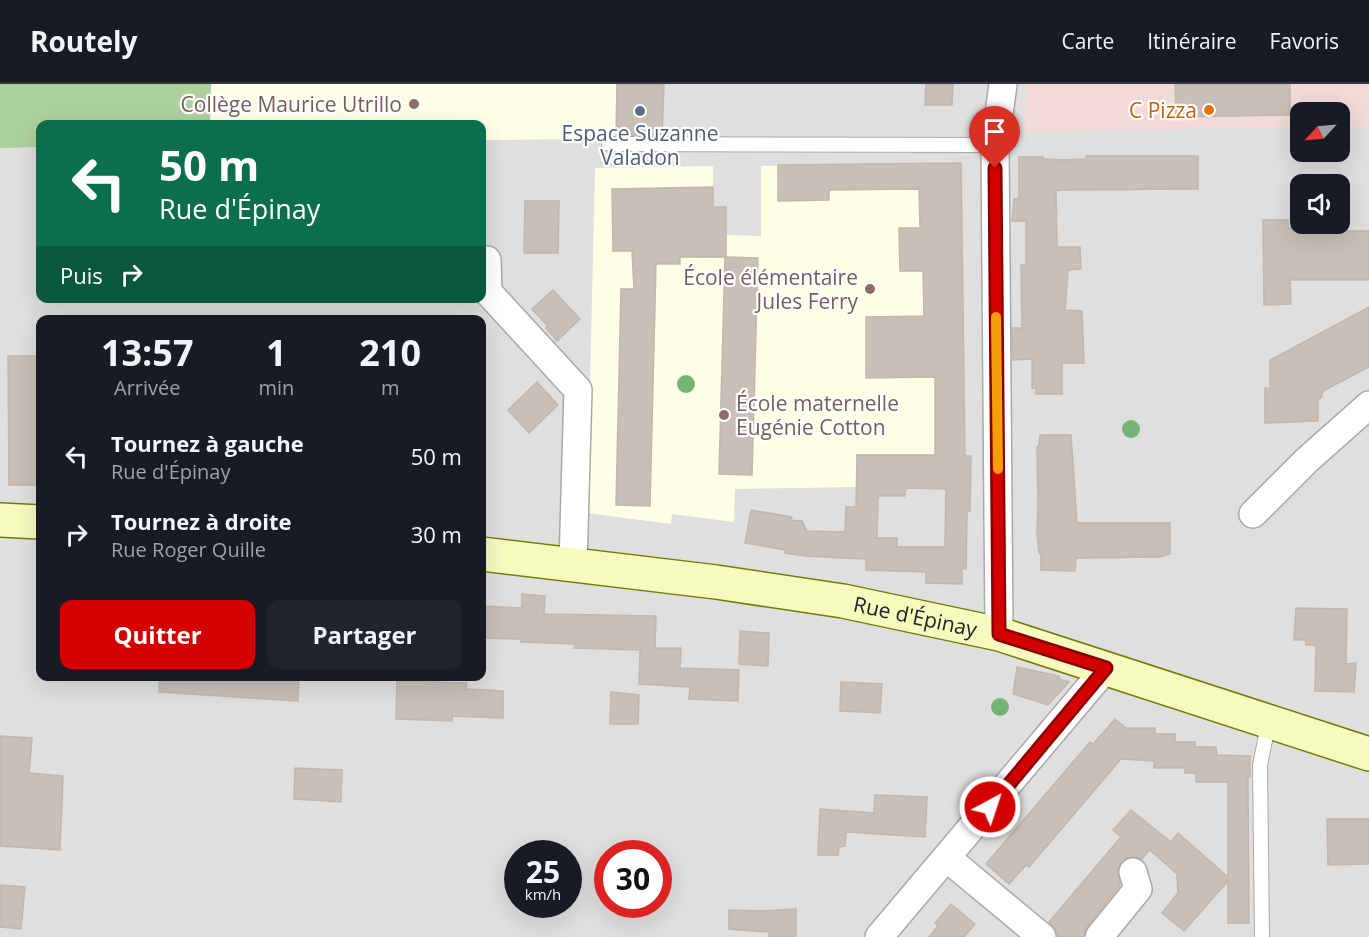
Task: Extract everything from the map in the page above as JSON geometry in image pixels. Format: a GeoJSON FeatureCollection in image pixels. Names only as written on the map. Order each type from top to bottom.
{"type":"FeatureCollection","features":[{"type":"Feature","properties":{"kind":"main road"},"geometry":{"type":"LineString","coordinates":[[0,520],[36,522]]}},
{"type":"Feature","properties":{"kind":"main road","name":"Rue d'Épinay"},"geometry":{"type":"LineString","coordinates":[[486,554],[716,582],[843,601],[999,634],[1369,754]]}},
{"type":"Feature","properties":{"kind":"street"},"geometry":{"type":"LineString","coordinates":[[999,634],[995,145],[1003,84]]}},
{"type":"Feature","properties":{"kind":"street"},"geometry":{"type":"LineString","coordinates":[[487,260],[488,292],[578,390],[573,565]]}},
{"type":"Feature","properties":{"kind":"street"},"geometry":{"type":"LineString","coordinates":[[1253,514],[1307,460],[1369,405]]}},
{"type":"Feature","properties":{"kind":"street"},"geometry":{"type":"LineString","coordinates":[[879,937],[1106,668]]}},
{"type":"Feature","properties":{"kind":"street"},"geometry":{"type":"LineString","coordinates":[[947,858],[1042,937]]}},
{"type":"Feature","properties":{"kind":"street"},"geometry":{"type":"LineString","coordinates":[[1099,937],[1138,889],[1133,872]]}},
{"type":"Feature","properties":{"kind":"lane"},"geometry":{"type":"LineString","coordinates":[[609,144],[995,145]]}},
{"type":"Feature","properties":{"kind":"lane"},"geometry":{"type":"LineString","coordinates":[[1262,937],[1260,765],[1269,721]]}},
{"type":"Feature","properties":{"kind":"shaded area"},"geometry":{"type":"Polygon","coordinates":[[[0,84],[1369,84],[1369,937],[0,937],[0,84]]]}},
{"type":"Feature","properties":{"kind":"shaded area","name":"Collège Maurice Utrillo"},"geometry":{"type":"Polygon","coordinates":[[[211,84],[617,84],[616,139],[486,140],[486,120],[210,120],[211,84]]]}},
{"type":"Feature","properties":{"kind":"shaded area"},"geometry":{"type":"Polygon","coordinates":[[[1027,84],[1369,84],[1369,127],[1350,127],[1350,102],[1290,102],[1290,127],[1024,131],[1027,84]]]}},
{"type":"Feature","properties":{"kind":"shaded area","name":"École maternelle Eugénie Cotton"},"geometry":{"type":"Polygon","coordinates":[[[961,163],[965,456],[858,455],[857,487],[735,489],[734,522],[672,514],[671,524],[587,513],[595,168],[713,166],[713,206],[726,207],[726,235],[761,236],[761,166],[961,163]]]}},
{"type":"Feature","properties":{"kind":"green space"},"geometry":{"type":"Polygon","coordinates":[[[0,84],[211,84],[210,120],[36,120],[36,147],[0,148],[0,84]]]}},
{"type":"Feature","properties":{"kind":"building","name":"Espace Suzanne Valadon"},"geometry":{"type":"Polygon","coordinates":[[[617,84],[664,84],[662,135],[616,135],[617,84]]]}},
{"type":"Feature","properties":{"kind":"building"},"geometry":{"type":"Polygon","coordinates":[[[926,84],[953,84],[952,105],[925,105],[926,84]]]}},
{"type":"Feature","properties":{"kind":"building"},"geometry":{"type":"Polygon","coordinates":[[[1175,84],[1290,84],[1290,115],[1176,117],[1175,84]]]}},
{"type":"Feature","properties":{"kind":"building"},"geometry":{"type":"Polygon","coordinates":[[[1086,156],[1198,156],[1198,189],[1056,190],[1057,247],[1080,247],[1081,269],[1068,270],[1065,310],[1082,311],[1084,363],[1062,363],[1062,394],[1036,394],[1036,388],[1032,388],[1032,359],[1013,360],[1012,328],[1022,328],[1021,265],[1026,265],[1026,221],[1012,221],[1014,199],[1019,198],[1019,157],[1064,160],[1086,159],[1086,156]]]}},
{"type":"Feature","properties":{"kind":"building"},"geometry":{"type":"Polygon","coordinates":[[[961,163],[965,456],[971,456],[966,569],[962,568],[962,584],[926,583],[926,572],[866,570],[866,559],[805,556],[745,543],[751,510],[792,517],[791,520],[802,521],[807,531],[845,532],[846,507],[856,507],[857,455],[935,455],[935,377],[866,378],[866,317],[924,316],[923,271],[900,271],[899,228],[920,228],[919,189],[829,190],[829,200],[778,201],[778,165],[961,163]],[[906,488],[905,496],[878,496],[877,538],[897,538],[897,547],[945,547],[946,489],[906,488]]]}},
{"type":"Feature","properties":{"kind":"building"},"geometry":{"type":"Polygon","coordinates":[[[713,187],[713,207],[726,207],[726,257],[680,257],[680,264],[656,264],[650,506],[616,505],[621,289],[634,289],[632,251],[613,251],[612,189],[713,187]]]}},
{"type":"Feature","properties":{"kind":"building"},"geometry":{"type":"Polygon","coordinates":[[[525,201],[559,201],[558,253],[524,253],[525,201]]]}},
{"type":"Feature","properties":{"kind":"building"},"geometry":{"type":"Polygon","coordinates":[[[1263,220],[1288,220],[1290,234],[1350,234],[1350,231],[1369,231],[1369,280],[1290,280],[1291,304],[1264,305],[1263,220]]]}},
{"type":"Feature","properties":{"kind":"building"},"geometry":{"type":"Polygon","coordinates":[[[725,257],[758,258],[752,475],[719,474],[725,257]]]}},
{"type":"Feature","properties":{"kind":"building"},"geometry":{"type":"Polygon","coordinates":[[[553,290],[580,319],[557,341],[546,328],[548,326],[532,309],[553,290]]]}},
{"type":"Feature","properties":{"kind":"building"},"geometry":{"type":"Polygon","coordinates":[[[1369,307],[1369,367],[1323,391],[1321,398],[1318,399],[1318,421],[1265,423],[1265,388],[1270,389],[1270,360],[1369,307]]]}},
{"type":"Feature","properties":{"kind":"building"},"geometry":{"type":"Polygon","coordinates":[[[8,356],[36,356],[36,485],[9,485],[8,356]]]}},
{"type":"Feature","properties":{"kind":"building"},"geometry":{"type":"Polygon","coordinates":[[[537,382],[558,405],[529,433],[508,410],[537,382]]]}},
{"type":"Feature","properties":{"kind":"building"},"geometry":{"type":"Polygon","coordinates":[[[1040,435],[1071,435],[1077,523],[1170,523],[1170,554],[1160,557],[1076,558],[1075,571],[1041,570],[1037,533],[1037,447],[1040,435]]]}},
{"type":"Feature","properties":{"kind":"building"},"geometry":{"type":"Polygon","coordinates":[[[522,594],[545,596],[544,614],[656,616],[655,648],[681,648],[680,668],[739,670],[738,701],[689,699],[690,687],[639,684],[640,650],[574,648],[575,644],[486,638],[486,606],[522,608],[522,594]]]}},
{"type":"Feature","properties":{"kind":"building"},"geometry":{"type":"Polygon","coordinates":[[[1296,608],[1347,609],[1346,664],[1356,663],[1354,692],[1315,691],[1316,645],[1306,645],[1306,640],[1294,640],[1296,608]]]}},
{"type":"Feature","properties":{"kind":"building"},"geometry":{"type":"Polygon","coordinates":[[[740,631],[769,633],[768,666],[739,664],[740,631]]]}},
{"type":"Feature","properties":{"kind":"building"},"geometry":{"type":"Polygon","coordinates":[[[1017,667],[1059,676],[1059,679],[1069,682],[1048,705],[1013,694],[1017,667]]]}},
{"type":"Feature","properties":{"kind":"building"},"geometry":{"type":"Polygon","coordinates":[[[159,681],[299,681],[298,701],[159,692],[159,681]]]}},
{"type":"Feature","properties":{"kind":"building"},"geometry":{"type":"Polygon","coordinates":[[[397,681],[467,683],[466,689],[503,691],[503,718],[452,716],[452,721],[396,719],[397,681]]]}},
{"type":"Feature","properties":{"kind":"building"},"geometry":{"type":"Polygon","coordinates":[[[841,682],[882,684],[880,713],[840,711],[841,682]]]}},
{"type":"Feature","properties":{"kind":"building"},"geometry":{"type":"Polygon","coordinates":[[[611,692],[639,695],[638,724],[610,724],[611,692]]]}},
{"type":"Feature","properties":{"kind":"building"},"geometry":{"type":"Polygon","coordinates":[[[1115,719],[1126,728],[1155,728],[1155,734],[1175,734],[1175,742],[1195,742],[1195,747],[1216,747],[1217,755],[1250,756],[1250,777],[1248,777],[1249,923],[1228,923],[1228,881],[1184,931],[1162,913],[1178,893],[1177,874],[1150,850],[1142,859],[1129,857],[1121,862],[1118,869],[1120,885],[1087,927],[1084,937],[1058,937],[1057,931],[1049,922],[1121,837],[1113,830],[1131,810],[1171,842],[1178,833],[1228,877],[1228,782],[1196,782],[1196,773],[1185,773],[1185,768],[1154,768],[1154,761],[1121,759],[1029,867],[1026,865],[1009,884],[986,864],[1090,742],[1093,744],[1115,719]]]}},
{"type":"Feature","properties":{"kind":"building"},"geometry":{"type":"Polygon","coordinates":[[[0,736],[32,738],[29,773],[63,776],[60,850],[0,846],[0,736]]]}},
{"type":"Feature","properties":{"kind":"building"},"geometry":{"type":"Polygon","coordinates":[[[295,768],[342,770],[341,802],[294,799],[295,768]]]}},
{"type":"Feature","properties":{"kind":"building"},"geometry":{"type":"Polygon","coordinates":[[[875,795],[927,797],[925,837],[846,832],[845,846],[839,847],[838,855],[818,855],[820,809],[874,813],[875,795]]]}},
{"type":"Feature","properties":{"kind":"building"},"geometry":{"type":"Polygon","coordinates":[[[1327,819],[1369,819],[1369,864],[1328,865],[1327,819]]]}},
{"type":"Feature","properties":{"kind":"building"},"geometry":{"type":"Polygon","coordinates":[[[0,885],[25,887],[21,929],[0,927],[0,885]]]}},
{"type":"Feature","properties":{"kind":"building"},"geometry":{"type":"Polygon","coordinates":[[[951,904],[975,924],[964,937],[929,937],[938,926],[935,923],[951,904]]]}},
{"type":"Feature","properties":{"kind":"building"},"geometry":{"type":"Polygon","coordinates":[[[796,909],[796,936],[769,937],[769,932],[729,929],[729,910],[796,909]]]}},
{"type":"Feature","properties":{"kind":"slow traffic"},"geometry":{"type":"LineString","coordinates":[[996,317],[998,469]]}},
{"type":"Feature","properties":{"kind":"place","name":"Collège Maurice Utrillo"},"geometry":{"type":"Point","coordinates":[414,104]}},
{"type":"Feature","properties":{"kind":"place","name":"C Pizza"},"geometry":{"type":"Point","coordinates":[1209,110]}},
{"type":"Feature","properties":{"kind":"place","name":"Espace Suzanne Valadon"},"geometry":{"type":"Point","coordinates":[640,111]}},
{"type":"Feature","properties":{"kind":"place","name":"École élémentaire Jules Ferry"},"geometry":{"type":"Point","coordinates":[870,289]}},
{"type":"Feature","properties":{"kind":"place","name":"École maternelle Eugénie Cotton"},"geometry":{"type":"Point","coordinates":[724,415]}},
{"type":"Feature","properties":{"kind":"route"},"geometry":{"type":"LineString","coordinates":[[990,807],[1106,668],[999,634],[995,168]]}}]}
